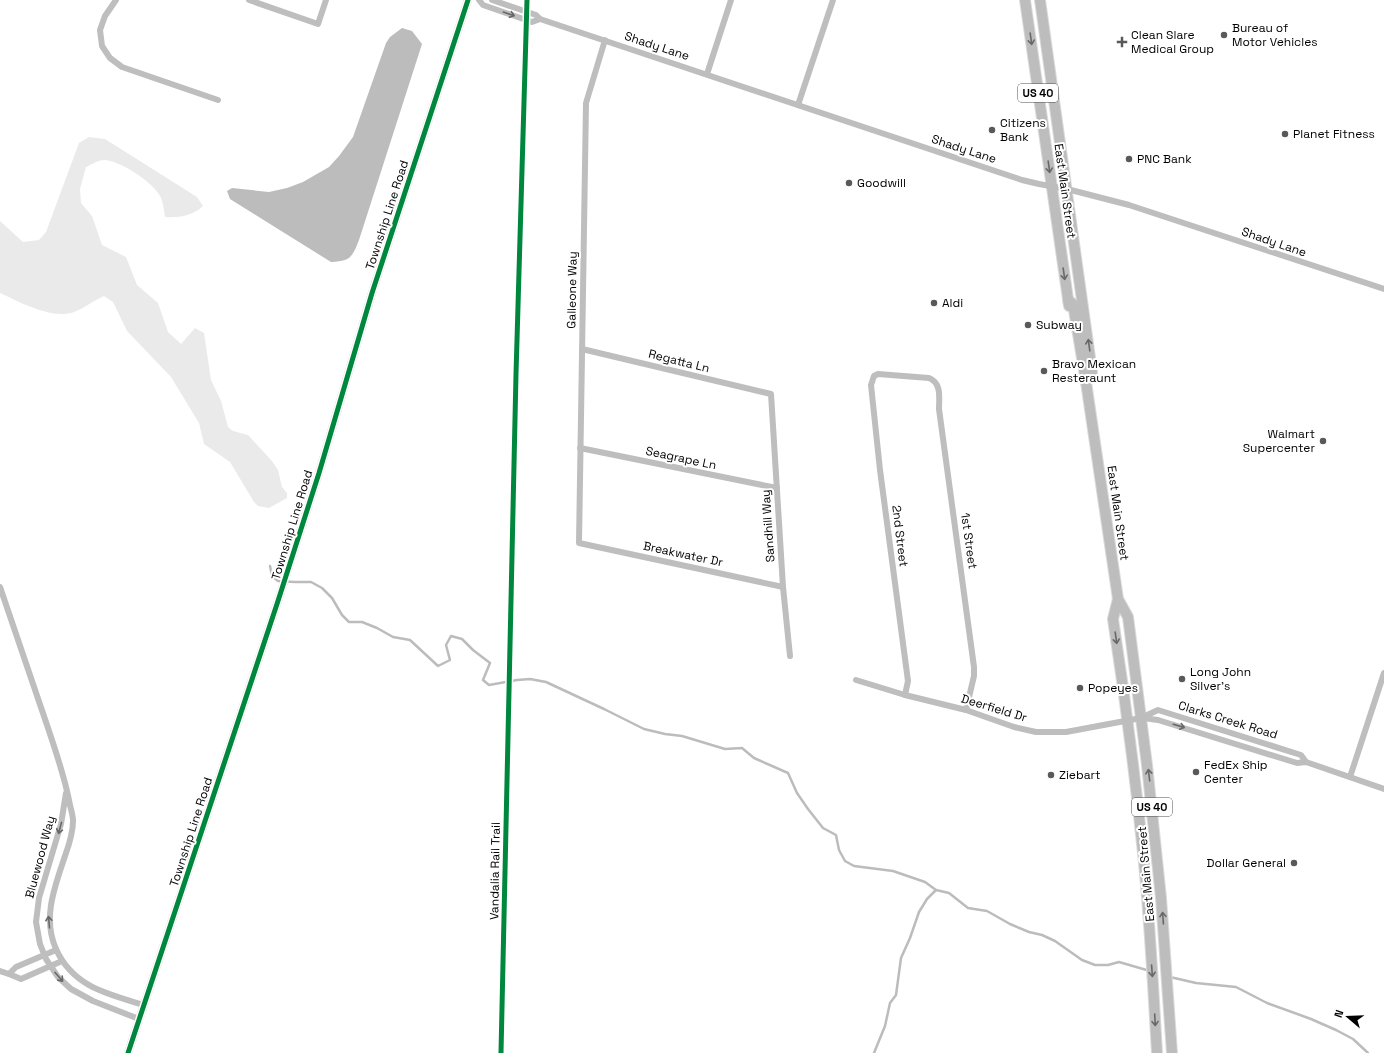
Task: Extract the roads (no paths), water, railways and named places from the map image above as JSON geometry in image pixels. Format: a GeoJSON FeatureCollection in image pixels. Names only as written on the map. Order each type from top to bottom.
{"type":"FeatureCollection","features":[{"type":"Feature","properties":{"kind":"main road","name":"East Main Street"},"geometry":{"type":"LineString","coordinates":[[1025,0],[1068,300],[1073,304],[1118,599],[1128,617],[1157,1053]]}},
{"type":"Feature","properties":{"kind":"main road","name":"East Main Street"},"geometry":{"type":"LineString","coordinates":[[1040,0],[1092,372],[1086,382]]}},
{"type":"Feature","properties":{"kind":"main road","name":"East Main Street"},"geometry":{"type":"LineString","coordinates":[[1118,599],[1113,619],[1154,819],[1166,957],[1172,1053]]}},
{"type":"Feature","properties":{"kind":"main road"},"geometry":{"type":"LineString","coordinates":[[1171,1040],[1180,1053]]}},
{"type":"Feature","properties":{"kind":"street"},"geometry":{"type":"LineString","coordinates":[[116,0],[105,16],[100,30],[102,46],[110,58],[122,67],[218,100]]}},
{"type":"Feature","properties":{"kind":"street"},"geometry":{"type":"LineString","coordinates":[[249,0],[318,24],[326,0]]}},
{"type":"Feature","properties":{"kind":"street","name":"Township Line Road"},"geometry":{"type":"LineString","coordinates":[[128,1053],[277,604],[372,293],[468,0]]}},
{"type":"Feature","properties":{"kind":"street","name":"Shady Lane"},"geometry":{"type":"LineString","coordinates":[[479,0],[483,5],[532,22],[540,18]]}},
{"type":"Feature","properties":{"kind":"street","name":"Shady Lane"},"geometry":{"type":"LineString","coordinates":[[492,0],[536,14],[540,18],[604,40],[1022,180],[1067,189],[1129,205],[1384,290]]}},
{"type":"Feature","properties":{"kind":"street"},"geometry":{"type":"LineString","coordinates":[[707,74],[731,0]]}},
{"type":"Feature","properties":{"kind":"street"},"geometry":{"type":"LineString","coordinates":[[798,105],[833,0]]}},
{"type":"Feature","properties":{"kind":"street","name":"Galleone Way"},"geometry":{"type":"LineString","coordinates":[[579,543],[586,103],[604,40]]}},
{"type":"Feature","properties":{"kind":"street","name":"Regatta Ln"},"geometry":{"type":"LineString","coordinates":[[582,349],[771,394]]}},
{"type":"Feature","properties":{"kind":"street","name":"1st Street"},"geometry":{"type":"LineString","coordinates":[[872,379],[878,374],[929,378],[934,380],[939,391],[939,409],[974,667],[973,684],[966,710]]}},
{"type":"Feature","properties":{"kind":"street","name":"2nd Street"},"geometry":{"type":"LineString","coordinates":[[872,379],[871,385],[880,470],[908,681],[905,695]]}},
{"type":"Feature","properties":{"kind":"street","name":"Sandhill Way"},"geometry":{"type":"LineString","coordinates":[[771,394],[783,587],[790,656]]}},
{"type":"Feature","properties":{"kind":"street","name":"Seagrape Ln"},"geometry":{"type":"LineString","coordinates":[[580,448],[777,488]]}},
{"type":"Feature","properties":{"kind":"street","name":"Breakwater Dr"},"geometry":{"type":"LineString","coordinates":[[579,543],[783,587]]}},
{"type":"Feature","properties":{"kind":"street","name":"Bluewood Way"},"geometry":{"type":"LineString","coordinates":[[0,587],[61,767],[73,821],[70,843],[54,888],[49,915],[50,932],[56,950],[72,974],[88,985],[105,993],[144,1005]]}},
{"type":"Feature","properties":{"kind":"street"},"geometry":{"type":"LineString","coordinates":[[1350,777],[1384,673]]}},
{"type":"Feature","properties":{"kind":"street","name":"Deerfield Dr"},"geometry":{"type":"LineString","coordinates":[[856,680],[905,695],[966,710],[1014,727],[1045,733],[1066,732],[1134,719]]}},
{"type":"Feature","properties":{"kind":"street","name":"Clarks Creek Road"},"geometry":{"type":"LineString","coordinates":[[1134,719],[1158,710],[1301,755],[1306,762]]}},
{"type":"Feature","properties":{"kind":"street","name":"Clarks Creek Road"},"geometry":{"type":"LineString","coordinates":[[1134,719],[1158,720],[1297,763],[1306,762],[1384,789]]}},
{"type":"Feature","properties":{"kind":"street","name":"Bluewood Way"},"geometry":{"type":"LineString","coordinates":[[67,790],[61,824],[39,898],[36,922],[40,944],[51,967],[58,977],[71,989],[101,1005],[139,1019]]}},
{"type":"Feature","properties":{"kind":"street"},"geometry":{"type":"LineString","coordinates":[[9,974],[16,966],[56,950]]}},
{"type":"Feature","properties":{"kind":"street"},"geometry":{"type":"LineString","coordinates":[[0,972],[21,979],[62,961]]}},
{"type":"Feature","properties":{"kind":"street"},"geometry":{"type":"LineString","coordinates":[[101,1005],[105,993]]}},
{"type":"Feature","properties":{"kind":"waterway"},"geometry":{"type":"LineString","coordinates":[[270,566],[272,576],[278,581],[311,582],[322,588],[332,598],[342,615],[349,622],[362,622],[393,637],[410,640],[438,666],[450,660],[446,645],[451,636],[462,639],[490,663],[483,680],[489,685],[530,679],[546,682],[644,729],[682,736],[725,749],[742,748],[754,758],[788,773],[797,793],[808,809],[823,828],[836,835],[839,850],[845,861],[854,866],[893,871],[925,882],[936,890],[949,893],[968,908],[987,911],[1010,924],[1029,932],[1042,935],[1055,941],[1082,960],[1095,965],[1108,965],[1119,962],[1150,971]]}},
{"type":"Feature","properties":{"kind":"waterway"},"geometry":{"type":"LineString","coordinates":[[874,1053],[885,1026],[890,1003],[896,995],[901,958],[919,912],[927,899],[936,890]]}},
{"type":"Feature","properties":{"kind":"waterway"},"geometry":{"type":"LineString","coordinates":[[1170,977],[1196,983],[1236,987],[1267,1003],[1336,1030],[1353,1039],[1368,1053]]}},
{"type":"Feature","properties":{"kind":"place","name":"Bureau of Motor Vehicles"},"geometry":{"type":"Point","coordinates":[1224,35]}},
{"type":"Feature","properties":{"kind":"place","name":"Clean Slare Medical Group"},"geometry":{"type":"Point","coordinates":[1122,42]}},
{"type":"Feature","properties":{"kind":"place","name":"Citizens Bank"},"geometry":{"type":"Point","coordinates":[992,130]}},
{"type":"Feature","properties":{"kind":"place","name":"Planet Fitness"},"geometry":{"type":"Point","coordinates":[1285,134]}},
{"type":"Feature","properties":{"kind":"place","name":"PNC Bank"},"geometry":{"type":"Point","coordinates":[1129,159]}},
{"type":"Feature","properties":{"kind":"place","name":"Goodwill"},"geometry":{"type":"Point","coordinates":[849,183]}},
{"type":"Feature","properties":{"kind":"place","name":"Aldi"},"geometry":{"type":"Point","coordinates":[934,303]}},
{"type":"Feature","properties":{"kind":"place","name":"Subway"},"geometry":{"type":"Point","coordinates":[1028,325]}},
{"type":"Feature","properties":{"kind":"place","name":"Bravo Mexican Resteraunt"},"geometry":{"type":"Point","coordinates":[1044,371]}},
{"type":"Feature","properties":{"kind":"place","name":"Walmart Supercenter"},"geometry":{"type":"Point","coordinates":[1323,441]}},
{"type":"Feature","properties":{"kind":"place","name":"Long John Silver's"},"geometry":{"type":"Point","coordinates":[1182,679]}},
{"type":"Feature","properties":{"kind":"place","name":"Popeyes"},"geometry":{"type":"Point","coordinates":[1080,688]}},
{"type":"Feature","properties":{"kind":"place","name":"FedEx Ship Center"},"geometry":{"type":"Point","coordinates":[1196,772]}},
{"type":"Feature","properties":{"kind":"place","name":"Ziebart"},"geometry":{"type":"Point","coordinates":[1051,775]}},
{"type":"Feature","properties":{"kind":"place","name":"Dollar General"},"geometry":{"type":"Point","coordinates":[1294,863]}}]}
